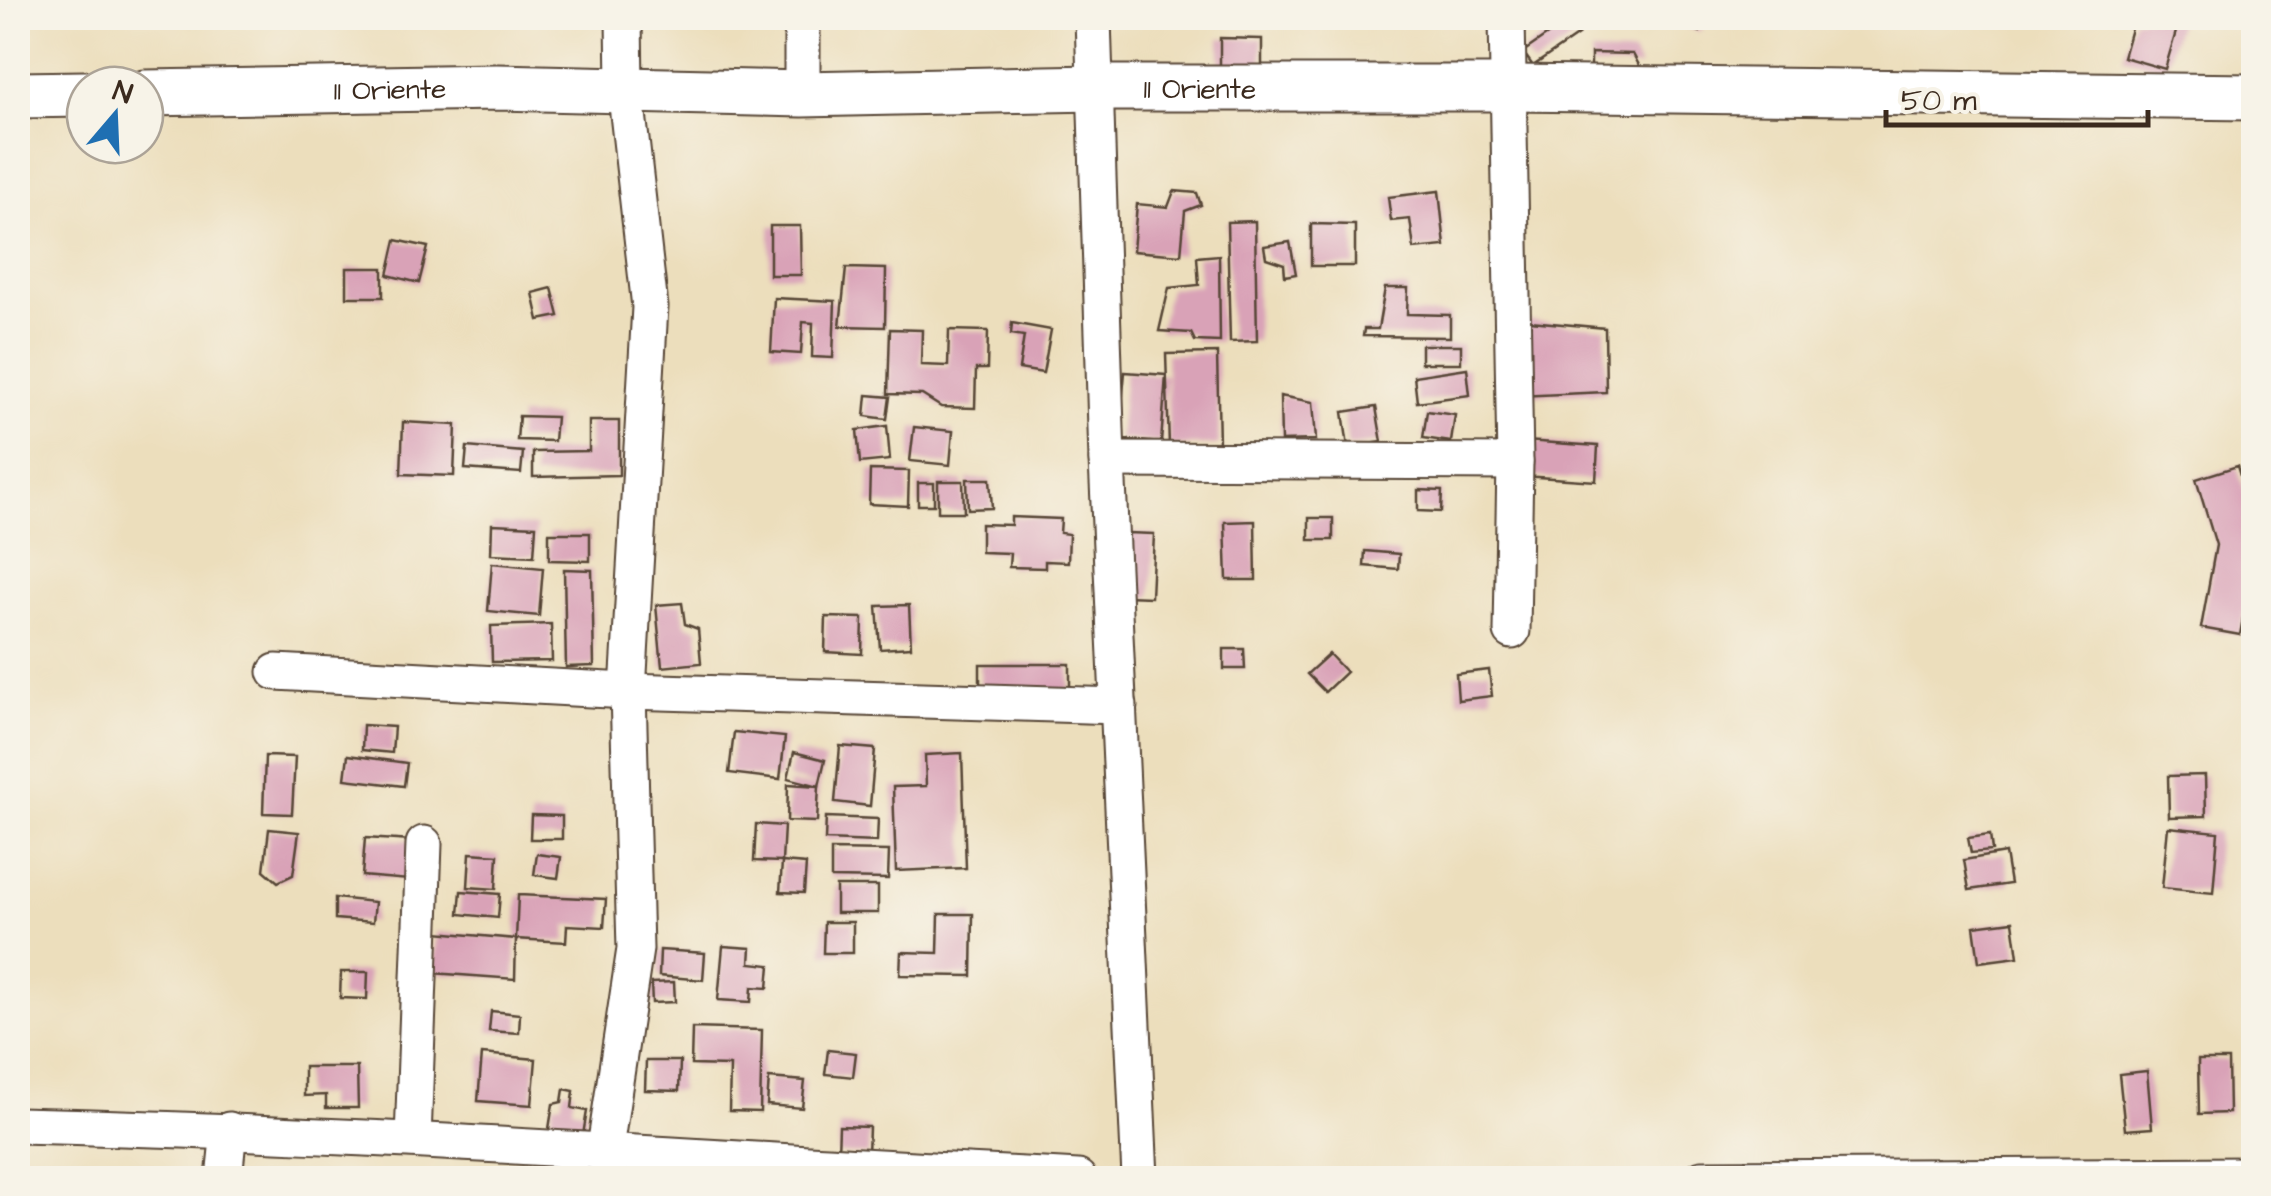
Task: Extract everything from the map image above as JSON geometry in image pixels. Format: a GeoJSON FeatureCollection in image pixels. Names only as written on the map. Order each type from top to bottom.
{"type":"FeatureCollection","features":[{"type":"Feature","properties":{"kind":"street"},"geometry":{"type":"LineString","coordinates":[[607,1163],[635,950],[628,690],[650,307],[625,87],[624,18]]}},
{"type":"Feature","properties":{"kind":"street"},"geometry":{"type":"LineString","coordinates":[[802,18],[802,94]]}},
{"type":"Feature","properties":{"kind":"street"},"geometry":{"type":"LineString","coordinates":[[1093,18],[1107,460],[1140,1178]]}},
{"type":"Feature","properties":{"kind":"street"},"geometry":{"type":"LineString","coordinates":[[1507,18],[1515,462],[1512,632]]}},
{"type":"Feature","properties":{"kind":"street","name":"11 Oriente"},"geometry":{"type":"LineString","coordinates":[[165,92],[625,87],[802,94],[1096,88],[1508,88],[2254,98]]}},
{"type":"Feature","properties":{"kind":"street"},"geometry":{"type":"LineString","coordinates":[[18,95],[65,94]]}},
{"type":"Feature","properties":{"kind":"street"},"geometry":{"type":"LineString","coordinates":[[1107,460],[1515,462]]}},
{"type":"Feature","properties":{"kind":"street"},"geometry":{"type":"LineString","coordinates":[[276,672],[628,690],[1119,706]]}},
{"type":"Feature","properties":{"kind":"street"},"geometry":{"type":"LineString","coordinates":[[413,1139],[424,844]]}},
{"type":"Feature","properties":{"kind":"street"},"geometry":{"type":"LineString","coordinates":[[18,1125],[413,1139],[607,1163],[720,1170],[1078,1178]]}},
{"type":"Feature","properties":{"kind":"street"},"geometry":{"type":"LineString","coordinates":[[224,1178],[229,1130]]}},
{"type":"Feature","properties":{"kind":"street"},"geometry":{"type":"LineString","coordinates":[[1702,1178],[2254,1176]]}},
{"type":"Feature","properties":{"kind":"building"},"geometry":{"type":"Polygon","coordinates":[[[1665,18],[1706,18],[1700,32],[1665,18]]]}},
{"type":"Feature","properties":{"kind":"building"},"geometry":{"type":"Polygon","coordinates":[[[2134,18],[2180,18],[2165,69],[2123,57],[2134,18]]]}},
{"type":"Feature","properties":{"kind":"building"},"geometry":{"type":"Polygon","coordinates":[[[1562,25],[1578,35],[1533,66],[1523,52],[1562,25]]]}},
{"type":"Feature","properties":{"kind":"building"},"geometry":{"type":"Polygon","coordinates":[[[1220,38],[1262,39],[1262,79],[1220,79],[1220,38]]]}},
{"type":"Feature","properties":{"kind":"building"},"geometry":{"type":"Polygon","coordinates":[[[1591,53],[1633,54],[1640,67],[1591,67],[1591,53]]]}},
{"type":"Feature","properties":{"kind":"building"},"geometry":{"type":"Polygon","coordinates":[[[1174,191],[1197,193],[1201,205],[1185,211],[1181,255],[1133,251],[1137,204],[1168,207],[1174,191]]]}},
{"type":"Feature","properties":{"kind":"building"},"geometry":{"type":"Polygon","coordinates":[[[1439,191],[1445,246],[1414,249],[1410,219],[1391,221],[1388,197],[1439,191]]]}},
{"type":"Feature","properties":{"kind":"building"},"geometry":{"type":"Polygon","coordinates":[[[1255,221],[1257,341],[1230,342],[1227,222],[1255,221]]]}},
{"type":"Feature","properties":{"kind":"building"},"geometry":{"type":"Polygon","coordinates":[[[1311,224],[1355,225],[1355,266],[1311,266],[1311,224]]]}},
{"type":"Feature","properties":{"kind":"building"},"geometry":{"type":"Polygon","coordinates":[[[770,226],[800,226],[801,275],[770,275],[770,226]]]}},
{"type":"Feature","properties":{"kind":"building"},"geometry":{"type":"Polygon","coordinates":[[[396,240],[428,247],[419,283],[388,275],[396,240]]]}},
{"type":"Feature","properties":{"kind":"building"},"geometry":{"type":"Polygon","coordinates":[[[1290,242],[1296,274],[1285,276],[1284,264],[1266,258],[1264,246],[1290,242]]]}},
{"type":"Feature","properties":{"kind":"building"},"geometry":{"type":"Polygon","coordinates":[[[1219,255],[1220,342],[1195,341],[1191,333],[1159,331],[1169,288],[1199,285],[1197,257],[1219,255]]]}},
{"type":"Feature","properties":{"kind":"building"},"geometry":{"type":"Polygon","coordinates":[[[347,268],[383,268],[383,297],[347,297],[347,268]]]}},
{"type":"Feature","properties":{"kind":"building"},"geometry":{"type":"Polygon","coordinates":[[[846,268],[886,269],[885,327],[840,326],[846,268]]]}},
{"type":"Feature","properties":{"kind":"building"},"geometry":{"type":"Polygon","coordinates":[[[552,288],[559,316],[539,320],[533,293],[552,288]]]}},
{"type":"Feature","properties":{"kind":"building"},"geometry":{"type":"Polygon","coordinates":[[[1385,288],[1408,288],[1407,314],[1450,315],[1450,337],[1363,336],[1364,329],[1378,329],[1385,288]]]}},
{"type":"Feature","properties":{"kind":"building"},"geometry":{"type":"Polygon","coordinates":[[[774,298],[835,301],[833,358],[812,357],[813,323],[803,322],[801,354],[771,352],[774,298]]]}},
{"type":"Feature","properties":{"kind":"building"},"geometry":{"type":"Polygon","coordinates":[[[1519,320],[1605,328],[1606,392],[1518,396],[1519,320]]]}},
{"type":"Feature","properties":{"kind":"building"},"geometry":{"type":"Polygon","coordinates":[[[1012,323],[1051,330],[1043,373],[1019,369],[1024,336],[1011,334],[1012,323]]]}},
{"type":"Feature","properties":{"kind":"building"},"geometry":{"type":"Polygon","coordinates":[[[890,329],[922,330],[921,365],[948,366],[949,330],[988,331],[987,369],[976,369],[975,408],[941,407],[922,395],[888,394],[890,329]]]}},
{"type":"Feature","properties":{"kind":"building"},"geometry":{"type":"Polygon","coordinates":[[[1421,345],[1461,345],[1461,363],[1421,363],[1421,345]]]}},
{"type":"Feature","properties":{"kind":"building"},"geometry":{"type":"Polygon","coordinates":[[[1217,353],[1219,445],[1169,446],[1166,354],[1217,353]]]}},
{"type":"Feature","properties":{"kind":"building"},"geometry":{"type":"Polygon","coordinates":[[[1467,368],[1470,395],[1417,402],[1414,376],[1467,368]]]}},
{"type":"Feature","properties":{"kind":"building"},"geometry":{"type":"Polygon","coordinates":[[[1125,372],[1166,375],[1161,443],[1119,439],[1125,372]]]}},
{"type":"Feature","properties":{"kind":"building"},"geometry":{"type":"Polygon","coordinates":[[[867,395],[890,397],[887,419],[865,416],[867,395]]]}},
{"type":"Feature","properties":{"kind":"building"},"geometry":{"type":"Polygon","coordinates":[[[1280,396],[1313,402],[1316,440],[1281,441],[1280,396]]]}},
{"type":"Feature","properties":{"kind":"building"},"geometry":{"type":"Polygon","coordinates":[[[1376,407],[1382,442],[1348,447],[1343,412],[1376,407]]]}},
{"type":"Feature","properties":{"kind":"building"},"geometry":{"type":"Polygon","coordinates":[[[1427,411],[1455,415],[1451,442],[1423,438],[1427,411]]]}},
{"type":"Feature","properties":{"kind":"building"},"geometry":{"type":"Polygon","coordinates":[[[519,416],[556,417],[554,441],[517,440],[519,416]]]}},
{"type":"Feature","properties":{"kind":"building"},"geometry":{"type":"Polygon","coordinates":[[[589,421],[619,421],[619,475],[533,477],[533,452],[589,451],[589,421]]]}},
{"type":"Feature","properties":{"kind":"building"},"geometry":{"type":"Polygon","coordinates":[[[403,422],[456,425],[454,476],[401,474],[403,422]]]}},
{"type":"Feature","properties":{"kind":"building"},"geometry":{"type":"Polygon","coordinates":[[[887,426],[890,460],[860,463],[857,430],[887,426]]]}},
{"type":"Feature","properties":{"kind":"building"},"geometry":{"type":"Polygon","coordinates":[[[914,427],[953,431],[950,465],[910,461],[914,427]]]}},
{"type":"Feature","properties":{"kind":"building"},"geometry":{"type":"Polygon","coordinates":[[[1525,441],[1598,446],[1596,481],[1523,476],[1525,441]]]}},
{"type":"Feature","properties":{"kind":"building"},"geometry":{"type":"Polygon","coordinates":[[[467,447],[523,452],[521,473],[465,469],[467,447]]]}},
{"type":"Feature","properties":{"kind":"building"},"geometry":{"type":"Polygon","coordinates":[[[2237,466],[2254,522],[2254,557],[2240,635],[2201,628],[2216,545],[2196,479],[2237,466]]]}},
{"type":"Feature","properties":{"kind":"building"},"geometry":{"type":"Polygon","coordinates":[[[870,470],[909,471],[908,506],[869,504],[870,470]]]}},
{"type":"Feature","properties":{"kind":"building"},"geometry":{"type":"Polygon","coordinates":[[[967,479],[990,479],[992,508],[968,509],[967,479]]]}},
{"type":"Feature","properties":{"kind":"building"},"geometry":{"type":"Polygon","coordinates":[[[938,481],[963,481],[964,512],[938,512],[938,481]]]}},
{"type":"Feature","properties":{"kind":"building"},"geometry":{"type":"Polygon","coordinates":[[[918,483],[934,483],[934,505],[918,505],[918,483]]]}},
{"type":"Feature","properties":{"kind":"building"},"geometry":{"type":"Polygon","coordinates":[[[1418,490],[1442,491],[1441,512],[1418,511],[1418,490]]]}},
{"type":"Feature","properties":{"kind":"building"},"geometry":{"type":"Polygon","coordinates":[[[1011,517],[1061,519],[1060,533],[1069,534],[1068,562],[1045,561],[1045,568],[1009,567],[1010,553],[981,552],[981,524],[1011,525],[1011,517]]]}},
{"type":"Feature","properties":{"kind":"building"},"geometry":{"type":"Polygon","coordinates":[[[1309,518],[1333,518],[1333,540],[1309,540],[1309,518]]]}},
{"type":"Feature","properties":{"kind":"building"},"geometry":{"type":"Polygon","coordinates":[[[1255,521],[1256,580],[1227,580],[1225,522],[1255,521]]]}},
{"type":"Feature","properties":{"kind":"building"},"geometry":{"type":"Polygon","coordinates":[[[492,524],[536,526],[534,556],[491,554],[492,524]]]}},
{"type":"Feature","properties":{"kind":"building"},"geometry":{"type":"Polygon","coordinates":[[[549,533],[590,533],[590,561],[549,560],[549,533]]]}},
{"type":"Feature","properties":{"kind":"building"},"geometry":{"type":"Polygon","coordinates":[[[1127,533],[1154,534],[1151,597],[1125,596],[1127,533]]]}},
{"type":"Feature","properties":{"kind":"building"},"geometry":{"type":"Polygon","coordinates":[[[1365,551],[1399,554],[1398,569],[1364,566],[1365,551]]]}},
{"type":"Feature","properties":{"kind":"building"},"geometry":{"type":"Polygon","coordinates":[[[492,563],[543,568],[539,616],[488,611],[492,563]]]}},
{"type":"Feature","properties":{"kind":"building"},"geometry":{"type":"Polygon","coordinates":[[[564,569],[592,570],[594,666],[566,667],[564,569]]]}},
{"type":"Feature","properties":{"kind":"building"},"geometry":{"type":"Polygon","coordinates":[[[682,603],[685,624],[698,629],[701,663],[662,667],[656,605],[682,603]]]}},
{"type":"Feature","properties":{"kind":"building"},"geometry":{"type":"Polygon","coordinates":[[[909,605],[911,647],[880,649],[877,606],[909,605]]]}},
{"type":"Feature","properties":{"kind":"building"},"geometry":{"type":"Polygon","coordinates":[[[826,617],[863,618],[862,654],[825,652],[826,617]]]}},
{"type":"Feature","properties":{"kind":"building"},"geometry":{"type":"Polygon","coordinates":[[[551,624],[552,661],[492,662],[491,626],[551,624]]]}},
{"type":"Feature","properties":{"kind":"building"},"geometry":{"type":"Polygon","coordinates":[[[1224,649],[1244,649],[1245,669],[1224,669],[1224,649]]]}},
{"type":"Feature","properties":{"kind":"building"},"geometry":{"type":"Polygon","coordinates":[[[1329,654],[1346,672],[1325,692],[1307,674],[1329,654]]]}},
{"type":"Feature","properties":{"kind":"building"},"geometry":{"type":"Polygon","coordinates":[[[980,664],[1070,664],[1070,693],[980,692],[980,664]]]}},
{"type":"Feature","properties":{"kind":"building"},"geometry":{"type":"Polygon","coordinates":[[[1489,670],[1492,696],[1458,700],[1456,674],[1489,670]]]}},
{"type":"Feature","properties":{"kind":"building"},"geometry":{"type":"Polygon","coordinates":[[[363,725],[394,727],[392,753],[362,750],[363,725]]]}},
{"type":"Feature","properties":{"kind":"building"},"geometry":{"type":"Polygon","coordinates":[[[734,732],[785,737],[780,779],[729,773],[734,732]]]}},
{"type":"Feature","properties":{"kind":"building"},"geometry":{"type":"Polygon","coordinates":[[[840,746],[875,749],[870,806],[835,802],[840,746]]]}},
{"type":"Feature","properties":{"kind":"building"},"geometry":{"type":"Polygon","coordinates":[[[794,752],[825,760],[819,786],[788,778],[794,752]]]}},
{"type":"Feature","properties":{"kind":"building"},"geometry":{"type":"Polygon","coordinates":[[[962,753],[966,868],[896,871],[893,787],[926,786],[925,755],[962,753]]]}},
{"type":"Feature","properties":{"kind":"building"},"geometry":{"type":"Polygon","coordinates":[[[348,755],[407,763],[404,786],[345,779],[348,755]]]}},
{"type":"Feature","properties":{"kind":"building"},"geometry":{"type":"Polygon","coordinates":[[[265,756],[295,757],[292,814],[263,813],[265,756]]]}},
{"type":"Feature","properties":{"kind":"building"},"geometry":{"type":"Polygon","coordinates":[[[2205,775],[2206,816],[2169,817],[2168,776],[2205,775]]]}},
{"type":"Feature","properties":{"kind":"building"},"geometry":{"type":"Polygon","coordinates":[[[788,784],[819,786],[817,822],[787,821],[788,784]]]}},
{"type":"Feature","properties":{"kind":"building"},"geometry":{"type":"Polygon","coordinates":[[[531,815],[562,816],[562,839],[530,839],[531,815]]]}},
{"type":"Feature","properties":{"kind":"building"},"geometry":{"type":"Polygon","coordinates":[[[826,817],[878,819],[877,842],[825,840],[826,817]]]}},
{"type":"Feature","properties":{"kind":"building"},"geometry":{"type":"Polygon","coordinates":[[[756,824],[784,826],[782,862],[754,861],[756,824]]]}},
{"type":"Feature","properties":{"kind":"building"},"geometry":{"type":"Polygon","coordinates":[[[2168,827],[2218,832],[2213,893],[2162,888],[2168,827]]]}},
{"type":"Feature","properties":{"kind":"building"},"geometry":{"type":"Polygon","coordinates":[[[269,829],[299,832],[293,875],[278,882],[264,870],[269,829]]]}},
{"type":"Feature","properties":{"kind":"building"},"geometry":{"type":"Polygon","coordinates":[[[1990,835],[1992,851],[1971,853],[1968,838],[1990,835]]]}},
{"type":"Feature","properties":{"kind":"building"},"geometry":{"type":"Polygon","coordinates":[[[365,838],[412,841],[409,880],[362,876],[365,838]]]}},
{"type":"Feature","properties":{"kind":"building"},"geometry":{"type":"Polygon","coordinates":[[[831,850],[889,851],[888,879],[831,878],[831,850]]]}},
{"type":"Feature","properties":{"kind":"building"},"geometry":{"type":"Polygon","coordinates":[[[470,853],[498,855],[496,889],[468,887],[470,853]]]}},
{"type":"Feature","properties":{"kind":"building"},"geometry":{"type":"Polygon","coordinates":[[[2005,853],[2010,884],[1969,890],[1964,860],[2005,853]]]}},
{"type":"Feature","properties":{"kind":"building"},"geometry":{"type":"Polygon","coordinates":[[[537,854],[561,857],[558,878],[534,875],[537,854]]]}},
{"type":"Feature","properties":{"kind":"building"},"geometry":{"type":"Polygon","coordinates":[[[782,862],[806,864],[804,893],[780,892],[782,862]]]}},
{"type":"Feature","properties":{"kind":"building"},"geometry":{"type":"Polygon","coordinates":[[[836,886],[878,886],[878,913],[836,913],[836,886]]]}},
{"type":"Feature","properties":{"kind":"building"},"geometry":{"type":"Polygon","coordinates":[[[461,891],[500,894],[498,918],[459,914],[461,891]]]}},
{"type":"Feature","properties":{"kind":"building"},"geometry":{"type":"Polygon","coordinates":[[[518,895],[606,899],[604,927],[567,925],[566,942],[516,939],[518,895]]]}},
{"type":"Feature","properties":{"kind":"building"},"geometry":{"type":"Polygon","coordinates":[[[335,898],[375,902],[373,922],[335,919],[335,898]]]}},
{"type":"Feature","properties":{"kind":"building"},"geometry":{"type":"Polygon","coordinates":[[[939,914],[973,914],[972,976],[900,975],[901,952],[938,953],[939,914]]]}},
{"type":"Feature","properties":{"kind":"building"},"geometry":{"type":"Polygon","coordinates":[[[2013,921],[2018,957],[1979,962],[1974,926],[2013,921]]]}},
{"type":"Feature","properties":{"kind":"building"},"geometry":{"type":"Polygon","coordinates":[[[824,922],[853,922],[853,953],[823,953],[824,922]]]}},
{"type":"Feature","properties":{"kind":"building"},"geometry":{"type":"Polygon","coordinates":[[[436,932],[516,939],[515,979],[433,973],[436,932]]]}},
{"type":"Feature","properties":{"kind":"building"},"geometry":{"type":"Polygon","coordinates":[[[723,946],[751,948],[750,963],[770,965],[768,988],[752,987],[751,1002],[718,1000],[723,946]]]}},
{"type":"Feature","properties":{"kind":"building"},"geometry":{"type":"Polygon","coordinates":[[[660,950],[705,953],[703,980],[659,976],[660,950]]]}},
{"type":"Feature","properties":{"kind":"building"},"geometry":{"type":"Polygon","coordinates":[[[341,972],[368,972],[367,999],[340,998],[341,972]]]}},
{"type":"Feature","properties":{"kind":"building"},"geometry":{"type":"Polygon","coordinates":[[[674,982],[675,1002],[652,1003],[651,983],[674,982]]]}},
{"type":"Feature","properties":{"kind":"building"},"geometry":{"type":"Polygon","coordinates":[[[491,1011],[520,1014],[519,1033],[489,1031],[491,1011]]]}},
{"type":"Feature","properties":{"kind":"building"},"geometry":{"type":"Polygon","coordinates":[[[692,1028],[762,1030],[760,1112],[729,1111],[730,1066],[691,1065],[692,1028]]]}},
{"type":"Feature","properties":{"kind":"building"},"geometry":{"type":"Polygon","coordinates":[[[828,1050],[856,1053],[853,1077],[825,1074],[828,1050]]]}},
{"type":"Feature","properties":{"kind":"building"},"geometry":{"type":"Polygon","coordinates":[[[482,1054],[536,1059],[532,1105],[478,1101],[482,1054]]]}},
{"type":"Feature","properties":{"kind":"building"},"geometry":{"type":"Polygon","coordinates":[[[2198,1060],[2228,1060],[2229,1113],[2199,1114],[2198,1060]]]}},
{"type":"Feature","properties":{"kind":"building"},"geometry":{"type":"Polygon","coordinates":[[[646,1061],[680,1061],[679,1091],[645,1090],[646,1061]]]}},
{"type":"Feature","properties":{"kind":"building"},"geometry":{"type":"Polygon","coordinates":[[[304,1067],[357,1067],[358,1108],[326,1108],[326,1095],[304,1096],[304,1067]]]}},
{"type":"Feature","properties":{"kind":"building"},"geometry":{"type":"Polygon","coordinates":[[[2147,1071],[2152,1128],[2125,1130],[2119,1074],[2147,1071]]]}},
{"type":"Feature","properties":{"kind":"building"},"geometry":{"type":"Polygon","coordinates":[[[769,1078],[805,1081],[802,1108],[767,1105],[769,1078]]]}},
{"type":"Feature","properties":{"kind":"building"},"geometry":{"type":"Polygon","coordinates":[[[564,1089],[574,1091],[572,1108],[587,1111],[582,1141],[548,1135],[553,1104],[562,1102],[564,1089]]]}},
{"type":"Feature","properties":{"kind":"building"},"geometry":{"type":"Polygon","coordinates":[[[839,1126],[869,1127],[868,1155],[838,1154],[839,1126]]]}}]}
